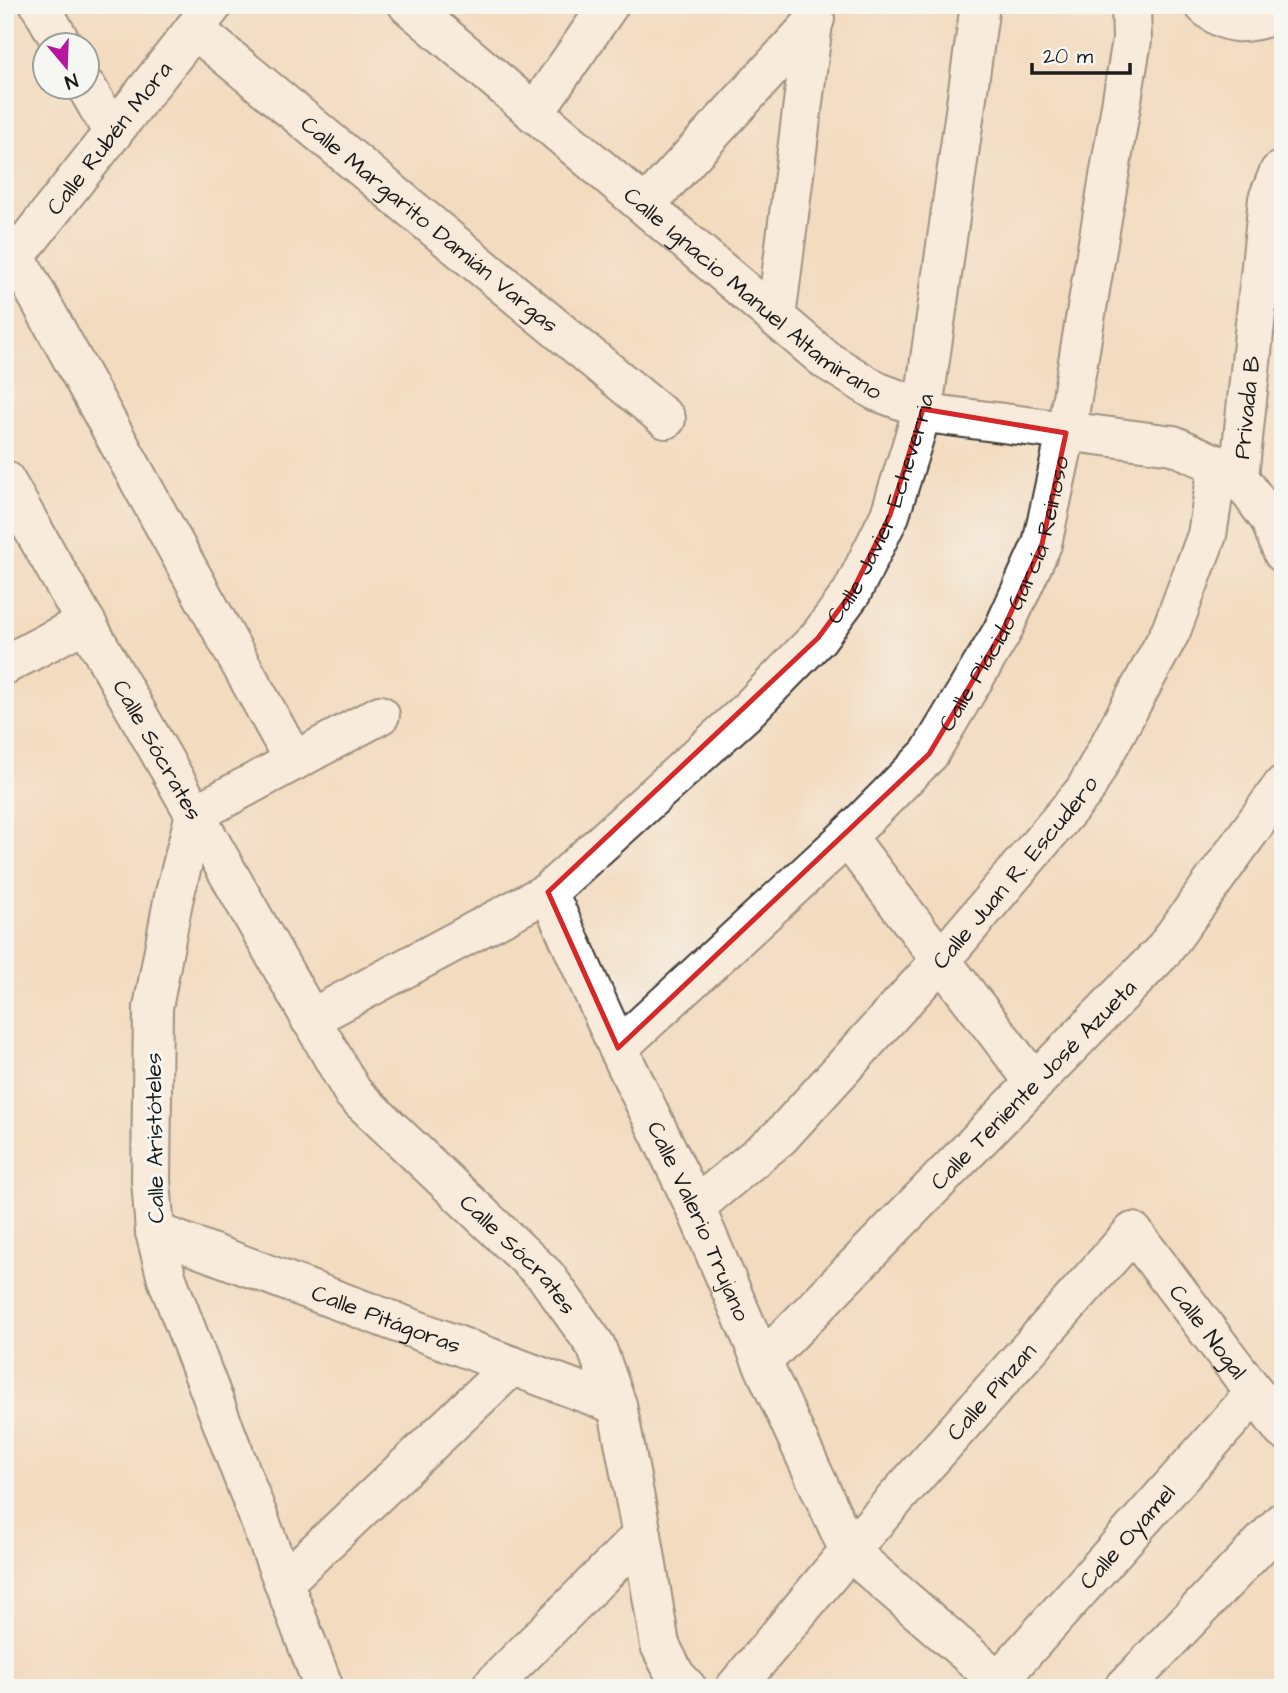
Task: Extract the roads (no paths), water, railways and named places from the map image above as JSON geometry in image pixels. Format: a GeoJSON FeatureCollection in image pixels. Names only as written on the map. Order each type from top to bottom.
{"type":"FeatureCollection","features":[{"type":"Feature","properties":{"kind":"street"},"geometry":{"type":"LineString","coordinates":[[40,5],[55,32]]}},
{"type":"Feature","properties":{"kind":"street"},"geometry":{"type":"LineString","coordinates":[[534,113],[609,5]]}},
{"type":"Feature","properties":{"kind":"street","name":"Calle Javier Echeverria"},"geometry":{"type":"LineString","coordinates":[[548,892],[744,714],[818,638],[852,592],[890,515],[923,409],[980,5]]}},
{"type":"Feature","properties":{"kind":"street","name":"Calle Plácido García Reinoso"},"geometry":{"type":"LineString","coordinates":[[618,1048],[847,837],[929,754],[1002,632],[1042,544],[1066,433],[1132,40],[1131,5]]}},
{"type":"Feature","properties":{"kind":"street"},"geometry":{"type":"LineString","coordinates":[[1204,5],[1213,13],[1240,24],[1283,13]]}},
{"type":"Feature","properties":{"kind":"street","name":"Calle Ignacio Manuel Altamirano"},"geometry":{"type":"LineString","coordinates":[[415,8],[534,113],[826,360],[876,391],[941,415],[1173,445],[1229,471]]}},
{"type":"Feature","properties":{"kind":"street"},"geometry":{"type":"LineString","coordinates":[[645,206],[816,14]]}},
{"type":"Feature","properties":{"kind":"street"},"geometry":{"type":"LineString","coordinates":[[776,318],[816,14]]}},
{"type":"Feature","properties":{"kind":"street","name":"Calle Rubén Mora"},"geometry":{"type":"LineString","coordinates":[[11,264],[204,17]]}},
{"type":"Feature","properties":{"kind":"street","name":"Calle Margarito Damián Vargas"},"geometry":{"type":"LineString","coordinates":[[204,17],[666,419]]}},
{"type":"Feature","properties":{"kind":"street"},"geometry":{"type":"LineString","coordinates":[[95,102],[113,133]]}},
{"type":"Feature","properties":{"kind":"street","name":"Privada B"},"geometry":{"type":"LineString","coordinates":[[1229,471],[1268,199],[1281,173]]}},
{"type":"Feature","properties":{"kind":"street"},"geometry":{"type":"LineString","coordinates":[[11,264],[294,761]]}},
{"type":"Feature","properties":{"kind":"street"},"geometry":{"type":"LineString","coordinates":[[1229,471],[1270,520],[1283,553]]}},
{"type":"Feature","properties":{"kind":"street","name":"Calle Juan R. Escudero"},"geometry":{"type":"LineString","coordinates":[[695,1208],[780,1136],[941,960],[1085,790],[1171,631],[1229,471]]}},
{"type":"Feature","properties":{"kind":"street","name":"Calle Sócrates"},"geometry":{"type":"LineString","coordinates":[[5,480],[353,1093],[546,1276],[596,1346],[617,1405],[660,1645],[675,1675],[687,1688]]}},
{"type":"Feature","properties":{"kind":"street"},"geometry":{"type":"LineString","coordinates":[[5,665],[86,622]]}},
{"type":"Feature","properties":{"kind":"street"},"geometry":{"type":"LineString","coordinates":[[195,814],[380,715]]}},
{"type":"Feature","properties":{"kind":"street","name":"Calle Teniente José Azueta"},"geometry":{"type":"LineString","coordinates":[[762,1362],[1163,951],[1283,785]]}},
{"type":"Feature","properties":{"kind":"street","name":"Calle Aristóteles"},"geometry":{"type":"LineString","coordinates":[[195,814],[173,901],[153,1008],[151,1180],[155,1232],[167,1279],[284,1582],[317,1685]]}},
{"type":"Feature","properties":{"kind":"street"},"geometry":{"type":"LineString","coordinates":[[847,837],[1035,1083]]}},
{"type":"Feature","properties":{"kind":"street"},"geometry":{"type":"LineString","coordinates":[[310,1019],[548,892]]}},
{"type":"Feature","properties":{"kind":"street","name":"Calle Valerio Trujano"},"geometry":{"type":"LineString","coordinates":[[548,892],[618,1048],[695,1208],[849,1551]]}},
{"type":"Feature","properties":{"kind":"street","name":"Calle Pitágoras"},"geometry":{"type":"LineString","coordinates":[[155,1232],[617,1405]]}},
{"type":"Feature","properties":{"kind":"street","name":"Calle Nogal"},"geometry":{"type":"LineString","coordinates":[[1133,1232],[1283,1430]]}},
{"type":"Feature","properties":{"kind":"street","name":"Calle Pinzan"},"geometry":{"type":"LineString","coordinates":[[735,1688],[849,1551],[1133,1232]]}},
{"type":"Feature","properties":{"kind":"street"},"geometry":{"type":"LineString","coordinates":[[284,1582],[512,1366]]}},
{"type":"Feature","properties":{"kind":"street","name":"Calle Oyamel"},"geometry":{"type":"LineString","coordinates":[[1003,1684],[1255,1392]]}},
{"type":"Feature","properties":{"kind":"street"},"geometry":{"type":"LineString","coordinates":[[1124,1688],[1283,1521]]}},
{"type":"Feature","properties":{"kind":"street"},"geometry":{"type":"LineString","coordinates":[[490,1688],[642,1535]]}},
{"type":"Feature","properties":{"kind":"street"},"geometry":{"type":"LineString","coordinates":[[849,1551],[1003,1684]]}}]}
